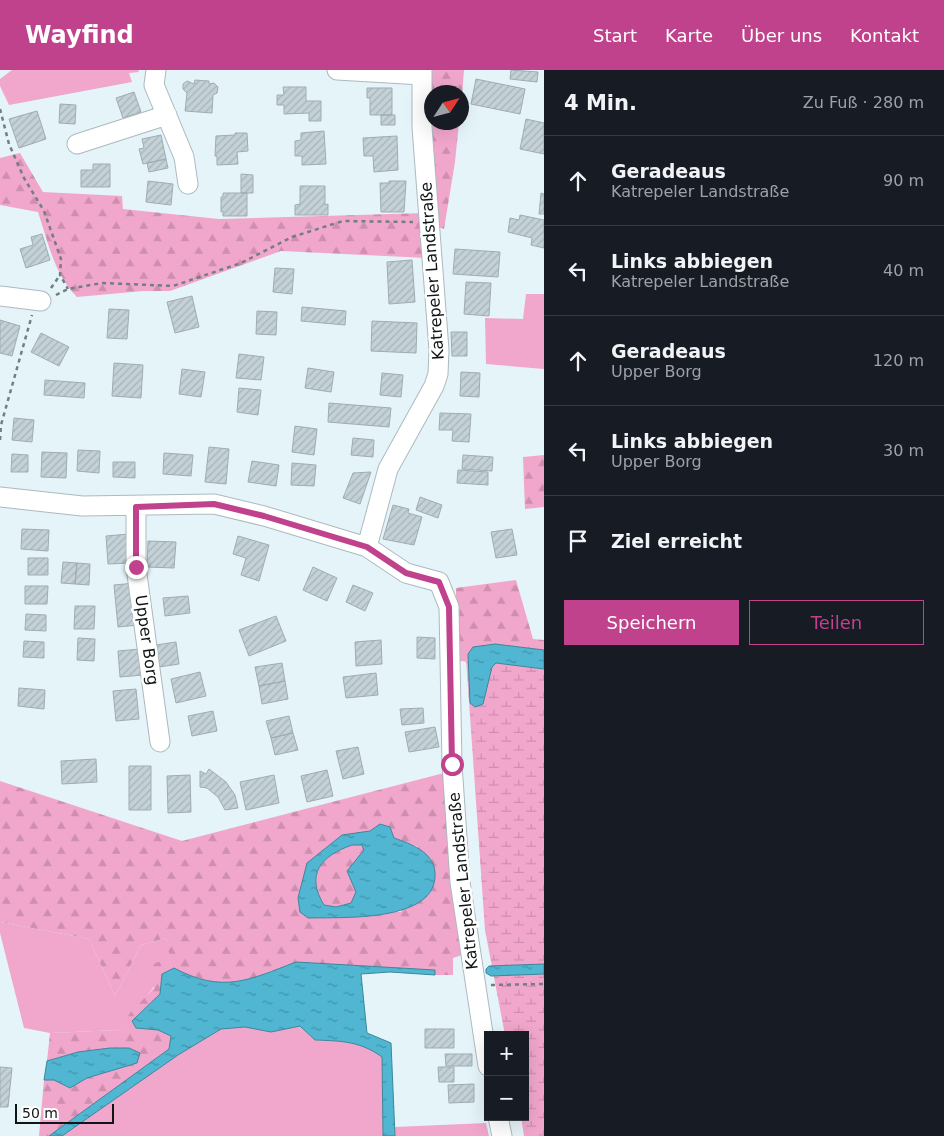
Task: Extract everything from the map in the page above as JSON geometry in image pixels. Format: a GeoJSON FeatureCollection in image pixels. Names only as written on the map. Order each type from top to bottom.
{"type":"FeatureCollection","features":[{"type":"Feature","properties":{"kind":"street"},"geometry":{"type":"LineString","coordinates":[[156,70],[154,86],[184,157],[188,184]]}},
{"type":"Feature","properties":{"kind":"street"},"geometry":{"type":"LineString","coordinates":[[337,70],[422,72]]}},
{"type":"Feature","properties":{"kind":"street","name":"Katrepeler Landstraße"},"geometry":{"type":"LineString","coordinates":[[422,72],[422,127],[439,350],[438,374],[429,397],[399,446],[388,469],[367,547],[406,573],[439,582],[449,607],[452,764],[460,882],[484,1043]]}},
{"type":"Feature","properties":{"kind":"street"},"geometry":{"type":"LineString","coordinates":[[77,144],[167,115]]}},
{"type":"Feature","properties":{"kind":"street"},"geometry":{"type":"LineString","coordinates":[[0,296],[41,301]]}},
{"type":"Feature","properties":{"kind":"street"},"geometry":{"type":"LineString","coordinates":[[0,497],[82,506],[136,507],[214,504],[367,547]]}},
{"type":"Feature","properties":{"kind":"street","name":"Upper Borg"},"geometry":{"type":"LineString","coordinates":[[136,507],[136,567],[160,742]]}},
{"type":"Feature","properties":{"kind":"street"},"geometry":{"type":"LineString","coordinates":[[499,1121],[502,1136]]}},
{"type":"Feature","properties":{"kind":"path"},"geometry":{"type":"LineString","coordinates":[[0,109],[9,144],[24,178],[44,211],[61,259],[60,275],[68,289]]}},
{"type":"Feature","properties":{"kind":"path"},"geometry":{"type":"LineString","coordinates":[[0,440],[1,425],[32,316],[41,301],[68,289],[102,283],[173,286],[241,263],[292,237],[343,221],[430,222]]}},
{"type":"Feature","properties":{"kind":"path"},"geometry":{"type":"LineString","coordinates":[[474,986],[544,984]]}},
{"type":"Feature","properties":{"kind":"green space"},"geometry":{"type":"Polygon","coordinates":[[[12,70],[138,70],[139,72],[129,73],[132,82],[9,105],[0,86],[0,79],[12,70]]]}},
{"type":"Feature","properties":{"kind":"green space"},"geometry":{"type":"Polygon","coordinates":[[[429,70],[464,70],[463,85],[430,85],[429,70]]]}},
{"type":"Feature","properties":{"kind":"green space"},"geometry":{"type":"Polygon","coordinates":[[[432,130],[458,130],[444,229],[438,227],[432,130]]]}},
{"type":"Feature","properties":{"kind":"green space"},"geometry":{"type":"Polygon","coordinates":[[[20,153],[43,192],[122,196],[123,209],[219,219],[425,213],[427,258],[281,251],[170,291],[143,291],[77,297],[57,268],[38,212],[0,205],[0,158],[20,153]]]}},
{"type":"Feature","properties":{"kind":"green space"},"geometry":{"type":"Polygon","coordinates":[[[526,294],[544,294],[544,369],[486,364],[485,318],[523,319],[526,294]]]}},
{"type":"Feature","properties":{"kind":"green space"},"geometry":{"type":"Polygon","coordinates":[[[544,455],[544,507],[525,509],[523,457],[544,455]]]}},
{"type":"Feature","properties":{"kind":"green space"},"geometry":{"type":"Polygon","coordinates":[[[516,580],[533,639],[544,640],[544,650],[495,644],[468,662],[456,660],[456,588],[516,580]]]}},
{"type":"Feature","properties":{"kind":"green space"},"geometry":{"type":"Polygon","coordinates":[[[466,659],[544,669],[544,1136],[524,1136],[522,1121],[529,1121],[529,1031],[504,1031],[485,930],[466,659]]]}},
{"type":"Feature","properties":{"kind":"green space"},"geometry":{"type":"Polygon","coordinates":[[[444,773],[465,954],[453,958],[453,975],[435,975],[435,970],[339,965],[271,971],[250,980],[217,983],[187,975],[174,968],[162,974],[160,994],[132,1021],[136,1028],[158,1030],[172,1036],[169,1049],[49,1136],[39,1136],[44,1080],[54,1080],[70,1088],[87,1078],[136,1063],[78,1052],[47,1061],[50,1033],[119,1030],[130,1013],[154,988],[153,964],[170,958],[166,938],[141,945],[115,996],[89,939],[0,922],[0,781],[182,841],[444,773]],[[390,827],[342,836],[325,848],[300,912],[401,912],[418,847],[394,838],[390,827]]]}},
{"type":"Feature","properties":{"kind":"green space"},"geometry":{"type":"Polygon","coordinates":[[[352,845],[363,845],[364,851],[347,871],[357,892],[351,903],[336,907],[324,905],[318,894],[316,884],[316,875],[319,868],[332,855],[352,845]]]}},
{"type":"Feature","properties":{"kind":"green space"},"geometry":{"type":"Polygon","coordinates":[[[0,922],[89,939],[115,996],[141,945],[166,938],[170,957],[163,974],[119,1030],[50,1033],[24,1028],[0,933],[0,922]]]}},
{"type":"Feature","properties":{"kind":"green space"},"geometry":{"type":"Polygon","coordinates":[[[300,1026],[315,1040],[358,1045],[382,1057],[383,1136],[62,1136],[178,1055],[221,1029],[245,1027],[271,1032],[300,1026]]]}},
{"type":"Feature","properties":{"kind":"green space"},"geometry":{"type":"Polygon","coordinates":[[[486,1123],[489,1136],[395,1136],[395,1127],[486,1123]]]}},
{"type":"Feature","properties":{"kind":"water"},"geometry":{"type":"Polygon","coordinates":[[[495,644],[544,650],[544,669],[496,663],[492,667],[483,704],[475,707],[470,703],[468,654],[473,647],[495,644]]]}},
{"type":"Feature","properties":{"kind":"water"},"geometry":{"type":"Polygon","coordinates":[[[380,824],[390,827],[394,838],[414,846],[426,854],[434,866],[435,873],[432,889],[421,901],[405,909],[385,914],[363,917],[308,918],[300,912],[298,898],[307,863],[342,835],[370,831],[380,824]],[[352,845],[341,849],[319,868],[316,875],[316,884],[318,894],[324,905],[336,907],[351,903],[356,892],[347,871],[364,850],[362,845],[352,845]]]}},
{"type":"Feature","properties":{"kind":"water"},"geometry":{"type":"Polygon","coordinates":[[[296,962],[435,970],[435,975],[390,972],[361,974],[367,1033],[391,1043],[395,1136],[383,1136],[382,1057],[358,1045],[315,1040],[300,1026],[271,1032],[245,1027],[221,1029],[178,1055],[62,1136],[49,1136],[169,1049],[171,1036],[158,1030],[136,1028],[132,1021],[160,994],[162,974],[174,968],[207,981],[236,982],[250,979],[296,962]]]}},
{"type":"Feature","properties":{"kind":"water"},"geometry":{"type":"Polygon","coordinates":[[[544,964],[544,974],[491,976],[486,973],[486,969],[489,966],[544,964]]]}},
{"type":"Feature","properties":{"kind":"water"},"geometry":{"type":"Polygon","coordinates":[[[129,1048],[140,1053],[137,1063],[87,1078],[70,1088],[54,1080],[44,1080],[47,1061],[78,1052],[129,1048]]]}},
{"type":"Feature","properties":{"kind":"building"},"geometry":{"type":"Polygon","coordinates":[[[511,70],[538,72],[537,82],[510,79],[511,70]]]}},
{"type":"Feature","properties":{"kind":"building"},"geometry":{"type":"Polygon","coordinates":[[[476,79],[525,89],[520,114],[471,104],[476,79]]]}},
{"type":"Feature","properties":{"kind":"building"},"geometry":{"type":"Polygon","coordinates":[[[195,80],[209,81],[209,84],[214,83],[218,87],[217,93],[213,95],[212,113],[185,111],[187,93],[183,89],[183,84],[187,81],[194,84],[195,80]]]}},
{"type":"Feature","properties":{"kind":"building"},"geometry":{"type":"Polygon","coordinates":[[[283,87],[306,87],[306,101],[321,101],[321,121],[309,121],[309,113],[284,114],[284,105],[277,105],[277,95],[284,95],[283,87]]]}},
{"type":"Feature","properties":{"kind":"building"},"geometry":{"type":"Polygon","coordinates":[[[367,88],[392,88],[392,115],[370,115],[370,98],[367,98],[367,88]]]}},
{"type":"Feature","properties":{"kind":"building"},"geometry":{"type":"Polygon","coordinates":[[[134,92],[141,112],[123,118],[116,98],[134,92]]]}},
{"type":"Feature","properties":{"kind":"building"},"geometry":{"type":"Polygon","coordinates":[[[60,104],[76,105],[75,124],[59,123],[60,104]]]}},
{"type":"Feature","properties":{"kind":"building"},"geometry":{"type":"Polygon","coordinates":[[[37,111],[46,139],[19,148],[9,119],[37,111]]]}},
{"type":"Feature","properties":{"kind":"building"},"geometry":{"type":"Polygon","coordinates":[[[381,115],[395,115],[395,125],[381,125],[381,115]]]}},
{"type":"Feature","properties":{"kind":"building"},"geometry":{"type":"Polygon","coordinates":[[[526,119],[544,123],[544,154],[520,149],[526,119]]]}},
{"type":"Feature","properties":{"kind":"building"},"geometry":{"type":"Polygon","coordinates":[[[324,131],[326,164],[302,165],[302,156],[295,156],[295,141],[301,140],[301,133],[324,131]]]}},
{"type":"Feature","properties":{"kind":"building"},"geometry":{"type":"Polygon","coordinates":[[[235,133],[247,133],[248,151],[237,152],[238,164],[217,165],[217,156],[215,156],[216,136],[235,135],[235,133]]]}},
{"type":"Feature","properties":{"kind":"building"},"geometry":{"type":"Polygon","coordinates":[[[161,135],[166,159],[143,164],[139,149],[144,148],[142,139],[161,135]]]}},
{"type":"Feature","properties":{"kind":"building"},"geometry":{"type":"Polygon","coordinates":[[[397,136],[398,170],[374,172],[373,156],[364,156],[363,138],[397,136]]]}},
{"type":"Feature","properties":{"kind":"building"},"geometry":{"type":"Polygon","coordinates":[[[166,159],[168,168],[149,172],[147,163],[166,159]]]}},
{"type":"Feature","properties":{"kind":"building"},"geometry":{"type":"Polygon","coordinates":[[[93,164],[110,164],[110,187],[81,187],[81,170],[93,170],[93,164]]]}},
{"type":"Feature","properties":{"kind":"building"},"geometry":{"type":"Polygon","coordinates":[[[241,174],[253,175],[253,193],[241,193],[241,174]]]}},
{"type":"Feature","properties":{"kind":"building"},"geometry":{"type":"Polygon","coordinates":[[[148,181],[173,184],[171,205],[146,202],[148,181]]]}},
{"type":"Feature","properties":{"kind":"building"},"geometry":{"type":"Polygon","coordinates":[[[389,181],[406,181],[404,212],[381,212],[380,183],[389,183],[389,181]]]}},
{"type":"Feature","properties":{"kind":"building"},"geometry":{"type":"Polygon","coordinates":[[[300,186],[325,186],[325,205],[328,204],[328,215],[295,215],[295,205],[300,204],[300,186]]]}},
{"type":"Feature","properties":{"kind":"building"},"geometry":{"type":"Polygon","coordinates":[[[223,193],[247,193],[247,216],[223,216],[223,211],[221,212],[221,197],[223,197],[223,193]]]}},
{"type":"Feature","properties":{"kind":"building"},"geometry":{"type":"Polygon","coordinates":[[[541,193],[544,194],[544,214],[539,214],[541,193]]]}},
{"type":"Feature","properties":{"kind":"building"},"geometry":{"type":"Polygon","coordinates":[[[520,215],[544,220],[544,248],[531,245],[532,238],[508,232],[510,218],[519,220],[520,215]]]}},
{"type":"Feature","properties":{"kind":"building"},"geometry":{"type":"Polygon","coordinates":[[[42,234],[50,260],[26,268],[20,249],[33,245],[31,237],[42,234]]]}},
{"type":"Feature","properties":{"kind":"building"},"geometry":{"type":"Polygon","coordinates":[[[455,249],[500,252],[498,277],[453,274],[455,249]]]}},
{"type":"Feature","properties":{"kind":"building"},"geometry":{"type":"Polygon","coordinates":[[[412,260],[415,302],[389,304],[387,262],[412,260]]]}},
{"type":"Feature","properties":{"kind":"building"},"geometry":{"type":"Polygon","coordinates":[[[275,268],[294,269],[292,294],[273,292],[275,268]]]}},
{"type":"Feature","properties":{"kind":"building"},"geometry":{"type":"Polygon","coordinates":[[[466,282],[491,283],[489,316],[464,314],[466,282]]]}},
{"type":"Feature","properties":{"kind":"building"},"geometry":{"type":"Polygon","coordinates":[[[192,296],[199,327],[175,333],[167,302],[192,296]]]}},
{"type":"Feature","properties":{"kind":"building"},"geometry":{"type":"Polygon","coordinates":[[[302,307],[346,311],[345,325],[301,321],[302,307]]]}},
{"type":"Feature","properties":{"kind":"building"},"geometry":{"type":"Polygon","coordinates":[[[109,309],[129,310],[127,339],[107,338],[109,309]]]}},
{"type":"Feature","properties":{"kind":"building"},"geometry":{"type":"Polygon","coordinates":[[[257,311],[277,312],[276,335],[256,334],[257,311]]]}},
{"type":"Feature","properties":{"kind":"building"},"geometry":{"type":"Polygon","coordinates":[[[0,320],[20,326],[12,356],[0,353],[0,320]]]}},
{"type":"Feature","properties":{"kind":"building"},"geometry":{"type":"Polygon","coordinates":[[[372,321],[417,323],[416,353],[371,351],[372,321]]]}},
{"type":"Feature","properties":{"kind":"building"},"geometry":{"type":"Polygon","coordinates":[[[451,332],[467,332],[467,356],[452,356],[451,332]]]}},
{"type":"Feature","properties":{"kind":"building"},"geometry":{"type":"Polygon","coordinates":[[[41,333],[69,347],[59,366],[31,352],[41,333]]]}},
{"type":"Feature","properties":{"kind":"building"},"geometry":{"type":"Polygon","coordinates":[[[239,354],[264,357],[261,380],[236,378],[239,354]]]}},
{"type":"Feature","properties":{"kind":"building"},"geometry":{"type":"Polygon","coordinates":[[[114,363],[143,365],[141,398],[112,396],[114,363]]]}},
{"type":"Feature","properties":{"kind":"building"},"geometry":{"type":"Polygon","coordinates":[[[308,368],[334,372],[331,392],[305,388],[308,368]]]}},
{"type":"Feature","properties":{"kind":"building"},"geometry":{"type":"Polygon","coordinates":[[[182,369],[205,372],[201,397],[179,394],[182,369]]]}},
{"type":"Feature","properties":{"kind":"building"},"geometry":{"type":"Polygon","coordinates":[[[461,372],[480,373],[479,397],[460,396],[461,372]]]}},
{"type":"Feature","properties":{"kind":"building"},"geometry":{"type":"Polygon","coordinates":[[[382,373],[403,375],[401,397],[380,395],[382,373]]]}},
{"type":"Feature","properties":{"kind":"building"},"geometry":{"type":"Polygon","coordinates":[[[45,380],[85,383],[84,398],[44,395],[45,380]]]}},
{"type":"Feature","properties":{"kind":"building"},"geometry":{"type":"Polygon","coordinates":[[[239,388],[261,390],[258,415],[237,412],[239,388]]]}},
{"type":"Feature","properties":{"kind":"building"},"geometry":{"type":"Polygon","coordinates":[[[329,403],[391,408],[389,427],[328,422],[329,403]]]}},
{"type":"Feature","properties":{"kind":"building"},"geometry":{"type":"Polygon","coordinates":[[[440,413],[471,414],[469,442],[452,441],[453,430],[439,430],[440,413]]]}},
{"type":"Feature","properties":{"kind":"building"},"geometry":{"type":"Polygon","coordinates":[[[14,418],[34,420],[32,442],[12,440],[14,418]]]}},
{"type":"Feature","properties":{"kind":"building"},"geometry":{"type":"Polygon","coordinates":[[[295,426],[317,429],[314,455],[292,452],[295,426]]]}},
{"type":"Feature","properties":{"kind":"building"},"geometry":{"type":"Polygon","coordinates":[[[353,438],[374,440],[373,457],[351,455],[353,438]]]}},
{"type":"Feature","properties":{"kind":"building"},"geometry":{"type":"Polygon","coordinates":[[[209,447],[229,449],[226,484],[205,482],[209,447]]]}},
{"type":"Feature","properties":{"kind":"building"},"geometry":{"type":"Polygon","coordinates":[[[78,450],[100,451],[99,473],[77,471],[78,450]]]}},
{"type":"Feature","properties":{"kind":"building"},"geometry":{"type":"Polygon","coordinates":[[[42,452],[67,453],[66,478],[41,477],[42,452]]]}},
{"type":"Feature","properties":{"kind":"building"},"geometry":{"type":"Polygon","coordinates":[[[164,453],[193,455],[191,476],[163,474],[164,453]]]}},
{"type":"Feature","properties":{"kind":"building"},"geometry":{"type":"Polygon","coordinates":[[[12,454],[28,455],[28,472],[11,472],[12,454]]]}},
{"type":"Feature","properties":{"kind":"building"},"geometry":{"type":"Polygon","coordinates":[[[463,455],[493,457],[492,471],[462,469],[463,455]]]}},
{"type":"Feature","properties":{"kind":"building"},"geometry":{"type":"Polygon","coordinates":[[[252,461],[279,465],[276,486],[248,482],[252,461]]]}},
{"type":"Feature","properties":{"kind":"building"},"geometry":{"type":"Polygon","coordinates":[[[113,462],[135,462],[135,478],[113,477],[113,462]]]}},
{"type":"Feature","properties":{"kind":"building"},"geometry":{"type":"Polygon","coordinates":[[[292,463],[316,465],[314,486],[291,485],[292,463]]]}},
{"type":"Feature","properties":{"kind":"building"},"geometry":{"type":"Polygon","coordinates":[[[458,470],[488,472],[488,485],[457,483],[458,470]]]}},
{"type":"Feature","properties":{"kind":"building"},"geometry":{"type":"Polygon","coordinates":[[[371,472],[360,504],[343,498],[353,473],[371,472]]]}},
{"type":"Feature","properties":{"kind":"building"},"geometry":{"type":"Polygon","coordinates":[[[420,497],[442,505],[438,518],[416,510],[420,497]]]}},
{"type":"Feature","properties":{"kind":"building"},"geometry":{"type":"Polygon","coordinates":[[[393,505],[409,509],[408,513],[422,517],[414,545],[383,539],[393,505]]]}},
{"type":"Feature","properties":{"kind":"building"},"geometry":{"type":"Polygon","coordinates":[[[22,529],[49,530],[48,551],[21,549],[22,529]]]}},
{"type":"Feature","properties":{"kind":"building"},"geometry":{"type":"Polygon","coordinates":[[[512,529],[517,555],[496,558],[491,532],[512,529]]]}},
{"type":"Feature","properties":{"kind":"building"},"geometry":{"type":"Polygon","coordinates":[[[129,534],[131,563],[108,564],[106,536],[129,534]]]}},
{"type":"Feature","properties":{"kind":"building"},"geometry":{"type":"Polygon","coordinates":[[[238,536],[269,545],[259,581],[241,575],[246,558],[233,554],[238,536]]]}},
{"type":"Feature","properties":{"kind":"building"},"geometry":{"type":"Polygon","coordinates":[[[148,541],[176,542],[174,568],[147,567],[148,541]]]}},
{"type":"Feature","properties":{"kind":"building"},"geometry":{"type":"Polygon","coordinates":[[[28,558],[48,558],[48,575],[28,575],[28,558]]]}},
{"type":"Feature","properties":{"kind":"building"},"geometry":{"type":"Polygon","coordinates":[[[63,562],[77,563],[75,584],[61,583],[63,562]]]}},
{"type":"Feature","properties":{"kind":"building"},"geometry":{"type":"Polygon","coordinates":[[[77,563],[90,564],[89,585],[75,584],[77,563]]]}},
{"type":"Feature","properties":{"kind":"building"},"geometry":{"type":"Polygon","coordinates":[[[313,567],[337,578],[327,601],[303,590],[313,567]]]}},
{"type":"Feature","properties":{"kind":"building"},"geometry":{"type":"Polygon","coordinates":[[[135,583],[139,625],[118,627],[114,585],[135,583]]]}},
{"type":"Feature","properties":{"kind":"building"},"geometry":{"type":"Polygon","coordinates":[[[353,585],[373,593],[365,611],[346,602],[353,585]]]}},
{"type":"Feature","properties":{"kind":"building"},"geometry":{"type":"Polygon","coordinates":[[[25,586],[48,586],[47,604],[25,604],[25,586]]]}},
{"type":"Feature","properties":{"kind":"building"},"geometry":{"type":"Polygon","coordinates":[[[188,596],[190,613],[165,616],[163,598],[188,596]]]}},
{"type":"Feature","properties":{"kind":"building"},"geometry":{"type":"Polygon","coordinates":[[[75,606],[95,606],[94,629],[74,629],[75,606]]]}},
{"type":"Feature","properties":{"kind":"building"},"geometry":{"type":"Polygon","coordinates":[[[26,614],[46,615],[46,631],[25,630],[26,614]]]}},
{"type":"Feature","properties":{"kind":"building"},"geometry":{"type":"Polygon","coordinates":[[[276,616],[286,641],[249,656],[239,630],[276,616]]]}},
{"type":"Feature","properties":{"kind":"building"},"geometry":{"type":"Polygon","coordinates":[[[417,637],[435,638],[435,659],[417,658],[417,637]]]}},
{"type":"Feature","properties":{"kind":"building"},"geometry":{"type":"Polygon","coordinates":[[[78,638],[95,639],[94,661],[77,660],[78,638]]]}},
{"type":"Feature","properties":{"kind":"building"},"geometry":{"type":"Polygon","coordinates":[[[381,640],[382,664],[356,666],[355,642],[381,640]]]}},
{"type":"Feature","properties":{"kind":"building"},"geometry":{"type":"Polygon","coordinates":[[[24,641],[44,642],[44,658],[23,657],[24,641]]]}},
{"type":"Feature","properties":{"kind":"building"},"geometry":{"type":"Polygon","coordinates":[[[176,642],[179,664],[159,667],[156,645],[176,642]]]}},
{"type":"Feature","properties":{"kind":"building"},"geometry":{"type":"Polygon","coordinates":[[[140,649],[143,675],[120,677],[118,651],[140,649]]]}},
{"type":"Feature","properties":{"kind":"building"},"geometry":{"type":"Polygon","coordinates":[[[282,663],[285,681],[259,686],[255,667],[282,663]]]}},
{"type":"Feature","properties":{"kind":"building"},"geometry":{"type":"Polygon","coordinates":[[[200,672],[206,696],[176,703],[171,679],[200,672]]]}},
{"type":"Feature","properties":{"kind":"building"},"geometry":{"type":"Polygon","coordinates":[[[376,673],[378,695],[346,698],[343,677],[376,673]]]}},
{"type":"Feature","properties":{"kind":"building"},"geometry":{"type":"Polygon","coordinates":[[[285,681],[288,699],[262,704],[259,686],[285,681]]]}},
{"type":"Feature","properties":{"kind":"building"},"geometry":{"type":"Polygon","coordinates":[[[19,688],[45,690],[44,709],[18,706],[19,688]]]}},
{"type":"Feature","properties":{"kind":"building"},"geometry":{"type":"Polygon","coordinates":[[[136,689],[139,719],[116,721],[113,691],[136,689]]]}},
{"type":"Feature","properties":{"kind":"building"},"geometry":{"type":"Polygon","coordinates":[[[423,708],[424,723],[402,725],[400,709],[423,708]]]}},
{"type":"Feature","properties":{"kind":"building"},"geometry":{"type":"Polygon","coordinates":[[[213,711],[217,731],[192,736],[188,716],[213,711]]]}},
{"type":"Feature","properties":{"kind":"building"},"geometry":{"type":"Polygon","coordinates":[[[289,716],[293,733],[271,738],[266,721],[289,716]]]}},
{"type":"Feature","properties":{"kind":"building"},"geometry":{"type":"Polygon","coordinates":[[[435,727],[439,747],[409,752],[405,732],[435,727]]]}},
{"type":"Feature","properties":{"kind":"building"},"geometry":{"type":"Polygon","coordinates":[[[293,733],[298,750],[275,755],[271,738],[293,733]]]}},
{"type":"Feature","properties":{"kind":"building"},"geometry":{"type":"Polygon","coordinates":[[[358,747],[364,774],[343,779],[336,751],[358,747]]]}},
{"type":"Feature","properties":{"kind":"building"},"geometry":{"type":"Polygon","coordinates":[[[96,759],[97,782],[62,784],[61,761],[96,759]]]}},
{"type":"Feature","properties":{"kind":"building"},"geometry":{"type":"Polygon","coordinates":[[[129,766],[151,766],[151,810],[129,810],[129,766]]]}},
{"type":"Feature","properties":{"kind":"building"},"geometry":{"type":"Polygon","coordinates":[[[209,769],[226,782],[235,795],[238,808],[225,810],[218,797],[207,788],[200,787],[200,771],[206,774],[209,769]]]}},
{"type":"Feature","properties":{"kind":"building"},"geometry":{"type":"Polygon","coordinates":[[[327,770],[333,796],[307,802],[301,776],[327,770]]]}},
{"type":"Feature","properties":{"kind":"building"},"geometry":{"type":"Polygon","coordinates":[[[190,775],[191,812],[168,813],[167,776],[190,775]]]}},
{"type":"Feature","properties":{"kind":"building"},"geometry":{"type":"Polygon","coordinates":[[[274,775],[279,803],[246,810],[240,782],[274,775]]]}},
{"type":"Feature","properties":{"kind":"building"},"geometry":{"type":"Polygon","coordinates":[[[425,1029],[454,1029],[454,1048],[425,1048],[425,1029]]]}},
{"type":"Feature","properties":{"kind":"building"},"geometry":{"type":"Polygon","coordinates":[[[445,1054],[472,1054],[472,1066],[446,1066],[445,1054]]]}},
{"type":"Feature","properties":{"kind":"building"},"geometry":{"type":"Polygon","coordinates":[[[0,1067],[12,1068],[8,1107],[0,1107],[0,1067]]]}},
{"type":"Feature","properties":{"kind":"building"},"geometry":{"type":"Polygon","coordinates":[[[438,1067],[454,1067],[454,1082],[439,1082],[438,1067]]]}},
{"type":"Feature","properties":{"kind":"building"},"geometry":{"type":"Polygon","coordinates":[[[474,1084],[474,1102],[449,1103],[448,1085],[474,1084]]]}},
{"type":"Feature","properties":{"kind":"route"},"geometry":{"type":"LineString","coordinates":[[136,567],[136,507],[214,504],[264,516],[367,547],[406,573],[439,582],[449,607],[452,764]]}}]}
